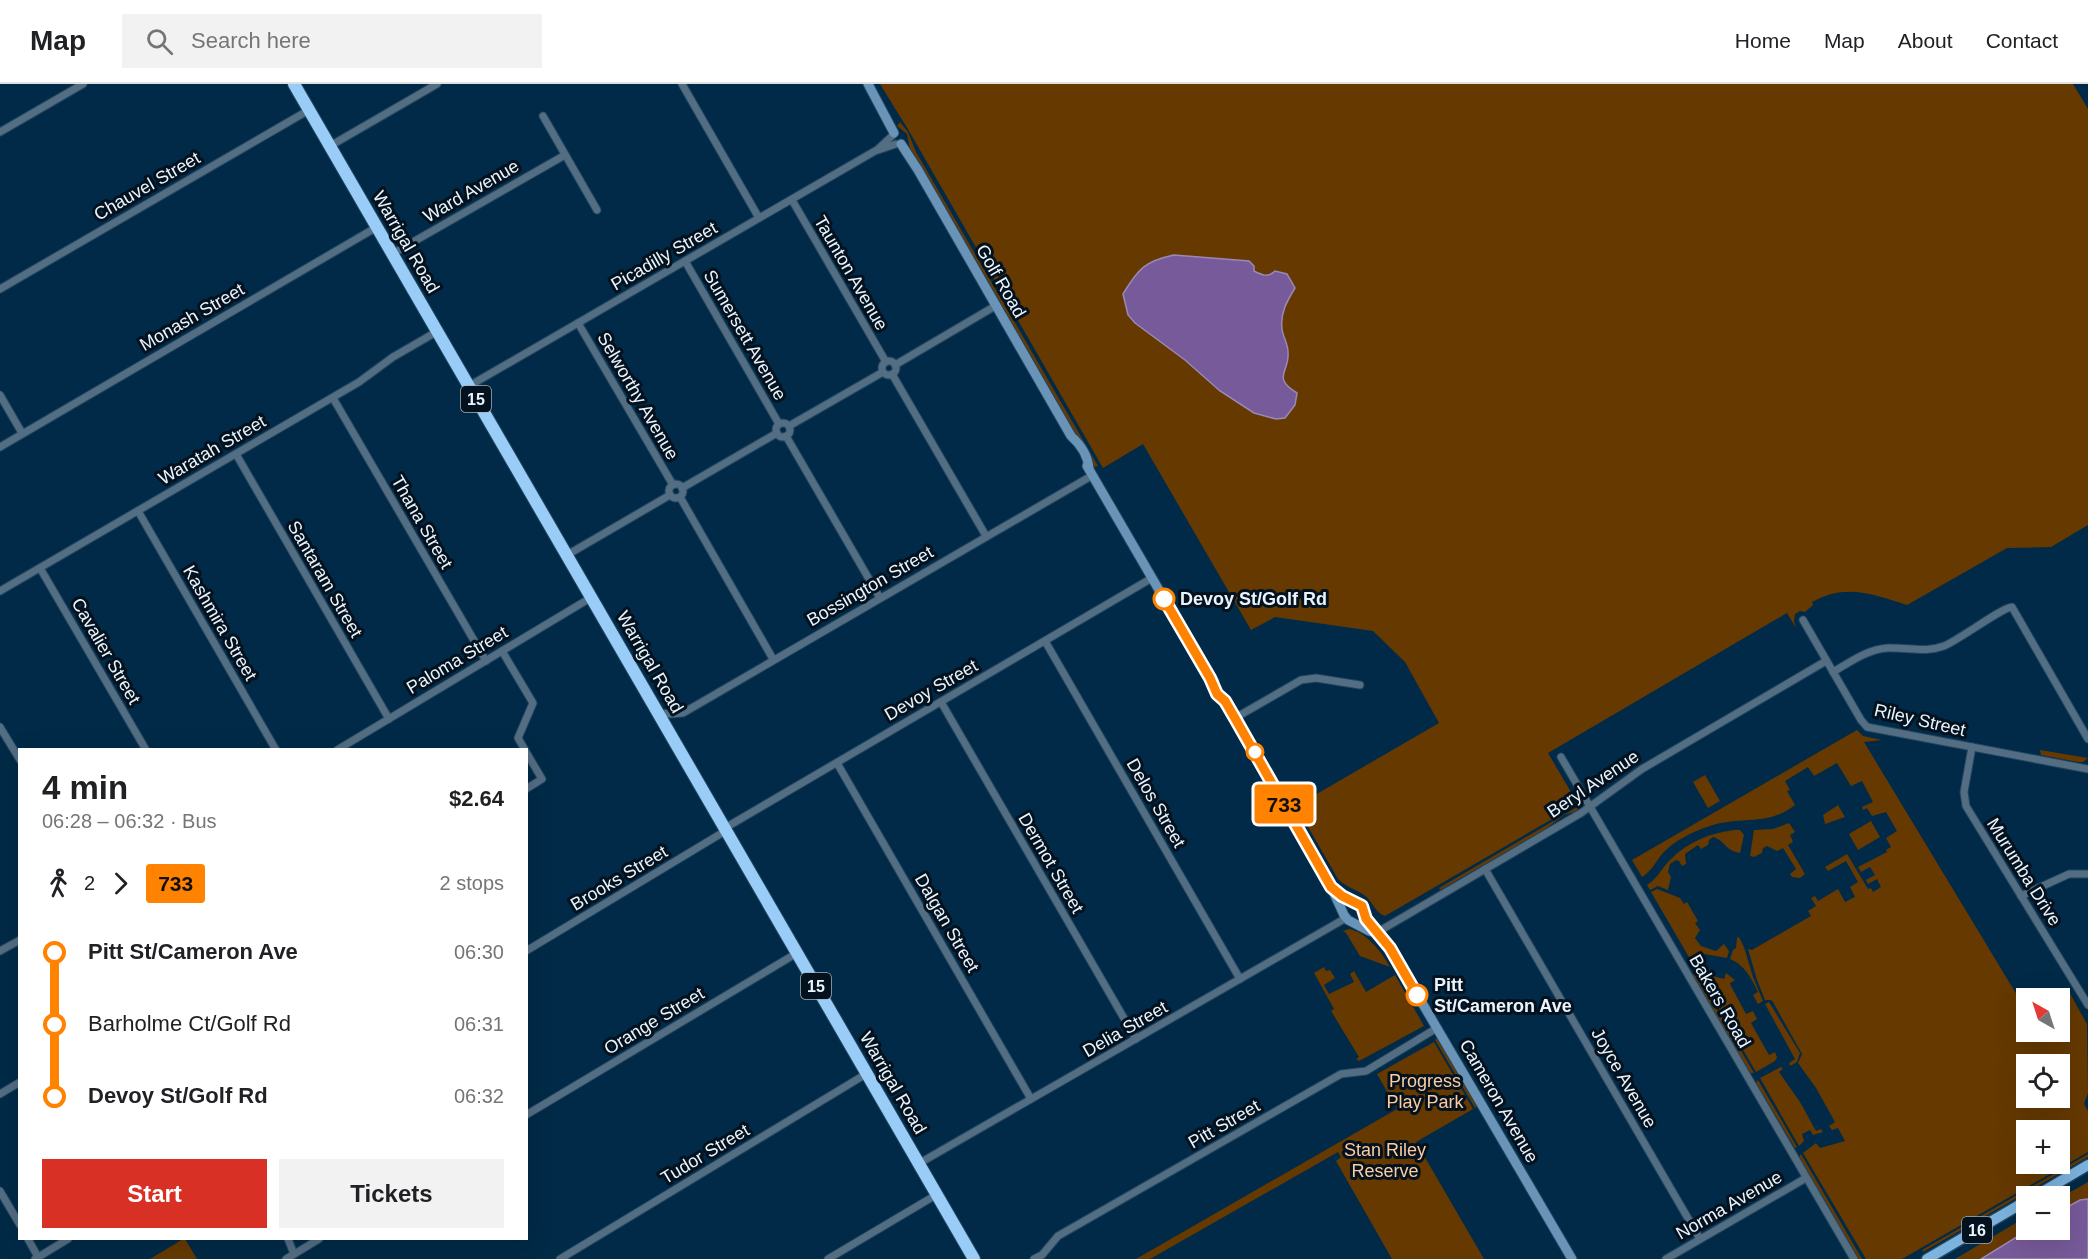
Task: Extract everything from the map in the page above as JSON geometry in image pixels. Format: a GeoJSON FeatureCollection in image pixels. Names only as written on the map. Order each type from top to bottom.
{"type":"FeatureCollection","features":[{"type":"Feature","properties":{"kind":"highway","name":"Warrigal Road"},"geometry":{"type":"LineString","coordinates":[[294,84],[974,1259]]}},
{"type":"Feature","properties":{"kind":"main road"},"geometry":{"type":"LineString","coordinates":[[2053,1186],[2088,1166]]}},
{"type":"Feature","properties":{"kind":"main road","name":"16"},"geometry":{"type":"LineString","coordinates":[[1927,1259],[2016,1207]]}},
{"type":"Feature","properties":{"kind":"street"},"geometry":{"type":"LineString","coordinates":[[0,132],[83,84]]}},
{"type":"Feature","properties":{"kind":"street"},"geometry":{"type":"LineString","coordinates":[[330,146],[437,84]]}},
{"type":"Feature","properties":{"kind":"street"},"geometry":{"type":"LineString","coordinates":[[682,84],[759,218]]}},
{"type":"Feature","properties":{"kind":"street","name":"Golf Road"},"geometry":{"type":"LineString","coordinates":[[868,84],[896,139],[918,170],[1071,436],[1077,441],[1089,461],[1091,472],[1210,678],[1222,691],[1225,701],[1347,917]]}},
{"type":"Feature","properties":{"kind":"street","name":"Chauvel Street"},"geometry":{"type":"LineString","coordinates":[[0,289],[309,110]]}},
{"type":"Feature","properties":{"kind":"street"},"geometry":{"type":"LineString","coordinates":[[543,116],[597,210]]}},
{"type":"Feature","properties":{"kind":"street","name":"Picadilly Street"},"geometry":{"type":"LineString","coordinates":[[469,386],[896,139]]}},
{"type":"Feature","properties":{"kind":"street","name":"Ward Avenue"},"geometry":{"type":"LineString","coordinates":[[392,254],[565,154]]}},
{"type":"Feature","properties":{"kind":"street","name":"Taunton Avenue"},"geometry":{"type":"LineString","coordinates":[[792,200],[885,362]]}},
{"type":"Feature","properties":{"kind":"street","name":"Monash Street"},"geometry":{"type":"LineString","coordinates":[[0,447],[377,227]]}},
{"type":"Feature","properties":{"kind":"street","name":"Sumersett Avenue"},"geometry":{"type":"LineString","coordinates":[[685,261],[779,424]]}},
{"type":"Feature","properties":{"kind":"street"},"geometry":{"type":"LineString","coordinates":[[895,365],[997,305]]}},
{"type":"Feature","properties":{"kind":"street","name":"Selworthy Avenue"},"geometry":{"type":"LineString","coordinates":[[578,323],[673,485]]}},
{"type":"Feature","properties":{"kind":"street","name":"Waratah Street"},"geometry":{"type":"LineString","coordinates":[[0,591],[333,398],[370,375],[393,357],[438,331]]}},
{"type":"Feature","properties":{"kind":"street"},"geometry":{"type":"LineString","coordinates":[[883,372],[882,366],[885,362],[895,365]]}},
{"type":"Feature","properties":{"kind":"street"},"geometry":{"type":"LineString","coordinates":[[883,372],[887,375],[892,374],[896,370],[895,365]]}},
{"type":"Feature","properties":{"kind":"street"},"geometry":{"type":"LineString","coordinates":[[789,426],[883,372]]}},
{"type":"Feature","properties":{"kind":"street"},"geometry":{"type":"LineString","coordinates":[[892,374],[986,536]]}},
{"type":"Feature","properties":{"kind":"street"},"geometry":{"type":"LineString","coordinates":[[0,395],[21,433]]}},
{"type":"Feature","properties":{"kind":"street","name":"Thana Street"},"geometry":{"type":"LineString","coordinates":[[333,398],[486,660]]}},
{"type":"Feature","properties":{"kind":"street"},"geometry":{"type":"LineString","coordinates":[[777,433],[776,428],[779,424],[784,423],[789,426]]}},
{"type":"Feature","properties":{"kind":"street"},"geometry":{"type":"LineString","coordinates":[[786,436],[789,426]]}},
{"type":"Feature","properties":{"kind":"street"},"geometry":{"type":"LineString","coordinates":[[777,433],[786,436]]}},
{"type":"Feature","properties":{"kind":"street"},"geometry":{"type":"LineString","coordinates":[[682,488],[777,433]]}},
{"type":"Feature","properties":{"kind":"street"},"geometry":{"type":"LineString","coordinates":[[786,436],[880,598]]}},
{"type":"Feature","properties":{"kind":"street","name":"Santaram Street"},"geometry":{"type":"LineString","coordinates":[[236,454],[388,719]]}},
{"type":"Feature","properties":{"kind":"street","name":"Bossington Street"},"geometry":{"type":"LineString","coordinates":[[659,713],[683,712],[986,536],[1091,472]]}},
{"type":"Feature","properties":{"kind":"street"},"geometry":{"type":"LineString","coordinates":[[670,495],[669,490],[673,485],[679,485],[682,488]]}},
{"type":"Feature","properties":{"kind":"street"},"geometry":{"type":"LineString","coordinates":[[680,497],[683,492],[682,488]]}},
{"type":"Feature","properties":{"kind":"street"},"geometry":{"type":"LineString","coordinates":[[567,555],[670,495]]}},
{"type":"Feature","properties":{"kind":"street"},"geometry":{"type":"LineString","coordinates":[[670,495],[675,498],[680,497]]}},
{"type":"Feature","properties":{"kind":"street"},"geometry":{"type":"LineString","coordinates":[[680,497],[773,659]]}},
{"type":"Feature","properties":{"kind":"street","name":"Kashmira Street"},"geometry":{"type":"LineString","coordinates":[[138,511],[275,748]]}},
{"type":"Feature","properties":{"kind":"street","name":"Cavalier Street"},"geometry":{"type":"LineString","coordinates":[[40,568],[145,748]]}},
{"type":"Feature","properties":{"kind":"street","name":"Devoy Street"},"geometry":{"type":"LineString","coordinates":[[726,829],[1152,578]]}},
{"type":"Feature","properties":{"kind":"street","name":"Paloma Street"},"geometry":{"type":"LineString","coordinates":[[340,748],[592,597]]}},
{"type":"Feature","properties":{"kind":"street"},"geometry":{"type":"LineString","coordinates":[[1833,672],[1877,650],[1894,648],[1925,650],[1945,645],[1989,620],[2006,607],[2012,607],[2088,739]]}},
{"type":"Feature","properties":{"kind":"street","name":"Riley Street"},"geometry":{"type":"LineString","coordinates":[[1803,620],[1861,720],[1868,727],[2088,769]]}},
{"type":"Feature","properties":{"kind":"street","name":"Delos Street"},"geometry":{"type":"LineString","coordinates":[[1045,641],[1240,979]]}},
{"type":"Feature","properties":{"kind":"street"},"geometry":{"type":"LineString","coordinates":[[502,651],[533,704],[518,738],[524,748]]}},
{"type":"Feature","properties":{"kind":"street","name":"Beryl Avenue"},"geometry":{"type":"LineString","coordinates":[[1376,932],[1581,813],[1642,769],[1826,661]]}},
{"type":"Feature","properties":{"kind":"street"},"geometry":{"type":"LineString","coordinates":[[1235,718],[1301,680],[1316,678],[1360,685]]}},
{"type":"Feature","properties":{"kind":"street","name":"Dermot Street"},"geometry":{"type":"LineString","coordinates":[[941,702],[1136,1039]]}},
{"type":"Feature","properties":{"kind":"street"},"geometry":{"type":"LineString","coordinates":[[0,727],[18,757]]}},
{"type":"Feature","properties":{"kind":"street","name":"Murumba Drive"},"geometry":{"type":"LineString","coordinates":[[1972,747],[1964,801],[2088,1005]]}},
{"type":"Feature","properties":{"kind":"street"},"geometry":{"type":"LineString","coordinates":[[528,754],[543,779],[528,788]]}},
{"type":"Feature","properties":{"kind":"street","name":"Bakers Road"},"geometry":{"type":"LineString","coordinates":[[1562,757],[1854,1259]]}},
{"type":"Feature","properties":{"kind":"street","name":"Dalgan Street"},"geometry":{"type":"LineString","coordinates":[[837,763],[1031,1099]]}},
{"type":"Feature","properties":{"kind":"street","name":"Brooks Street"},"geometry":{"type":"LineString","coordinates":[[528,950],[726,829]]}},
{"type":"Feature","properties":{"kind":"street","name":"Joyce Avenue"},"geometry":{"type":"LineString","coordinates":[[1485,869],[1700,1239]]}},
{"type":"Feature","properties":{"kind":"street"},"geometry":{"type":"LineString","coordinates":[[2021,896],[2069,874],[2088,874]]}},
{"type":"Feature","properties":{"kind":"street","name":"Golf Road"},"geometry":{"type":"LineString","coordinates":[[1332,889],[1360,904],[1364,912]]}},
{"type":"Feature","properties":{"kind":"street"},"geometry":{"type":"LineString","coordinates":[[1354,902],[1347,903],[1347,917],[1362,918],[1364,912]]}},
{"type":"Feature","properties":{"kind":"street","name":"Cameron Avenue"},"geometry":{"type":"LineString","coordinates":[[1364,912],[1395,956],[1572,1259]]}},
{"type":"Feature","properties":{"kind":"street","name":"Delia Street"},"geometry":{"type":"LineString","coordinates":[[918,1164],[1347,917]]}},
{"type":"Feature","properties":{"kind":"street","name":"Cameron Avenue"},"geometry":{"type":"LineString","coordinates":[[1347,917],[1369,931],[1376,932]]}},
{"type":"Feature","properties":{"kind":"street"},"geometry":{"type":"LineString","coordinates":[[0,951],[18,941]]}},
{"type":"Feature","properties":{"kind":"street","name":"Orange Street"},"geometry":{"type":"LineString","coordinates":[[528,1114],[797,953]]}},
{"type":"Feature","properties":{"kind":"street","name":"Pitt Street"},"geometry":{"type":"LineString","coordinates":[[1034,1259],[1042,1255],[1058,1236],[1341,1074],[1366,1071],[1437,1028]]}},
{"type":"Feature","properties":{"kind":"street","name":"Tudor Street"},"geometry":{"type":"LineString","coordinates":[[560,1259],[867,1074]]}},
{"type":"Feature","properties":{"kind":"street"},"geometry":{"type":"LineString","coordinates":[[0,1094],[18,1083]]}},
{"type":"Feature","properties":{"kind":"street","name":"Norma Avenue"},"geometry":{"type":"LineString","coordinates":[[1666,1259],[1806,1178]]}},
{"type":"Feature","properties":{"kind":"street"},"geometry":{"type":"LineString","coordinates":[[0,1191],[18,1222]]}},
{"type":"Feature","properties":{"kind":"street"},"geometry":{"type":"LineString","coordinates":[[828,1259],[936,1195]]}},
{"type":"Feature","properties":{"kind":"street"},"geometry":{"type":"LineString","coordinates":[[28,1240],[36,1258],[66,1240]]}},
{"type":"Feature","properties":{"kind":"street"},"geometry":{"type":"LineString","coordinates":[[288,1240],[294,1254]]}},
{"type":"Feature","properties":{"kind":"street"},"geometry":{"type":"LineString","coordinates":[[286,1259],[318,1240]]}},
{"type":"Feature","properties":{"kind":"green space"},"geometry":{"type":"Polygon","coordinates":[[[880,84],[2073,84],[2088,109],[2088,525],[2051,547],[2007,548],[1907,605],[1871,594],[1848,592],[1824,596],[1812,602],[1813,605],[1805,612],[1800,611],[1795,614],[1796,628],[1787,613],[1548,753],[1578,804],[1385,916],[1378,912],[1364,895],[1338,879],[1296,806],[1439,723],[1405,662],[1373,631],[1275,617],[1251,630],[1143,444],[1103,468],[880,84]]]}},
{"type":"Feature","properties":{"kind":"green space"},"geometry":{"type":"Polygon","coordinates":[[[900,122],[908,132],[916,152],[1098,466],[1094,467],[910,150],[907,134],[897,126],[900,122]]]}},
{"type":"Feature","properties":{"kind":"green space"},"geometry":{"type":"Polygon","coordinates":[[[1857,730],[1863,736],[1882,740],[1864,742],[2016,993],[2016,1042],[2070,1042],[2070,994],[2087,1024],[2088,1093],[2084,1104],[2088,1111],[2088,1152],[2070,1162],[2070,1120],[2016,1120],[2016,1174],[2050,1174],[2029,1186],[2016,1186],[2016,1193],[1902,1259],[1866,1259],[1803,1153],[1816,1143],[1820,1148],[1845,1141],[1838,1128],[1832,1130],[1829,1126],[1835,1122],[1816,1088],[1798,1063],[1802,1054],[1773,1002],[1765,1000],[1748,949],[1752,950],[1811,916],[1808,911],[1816,906],[1811,898],[1815,896],[1818,901],[1838,889],[1845,902],[1855,897],[1850,887],[1858,882],[1846,861],[1828,871],[1825,867],[1847,854],[1868,889],[1871,888],[1873,892],[1881,887],[1877,879],[1868,884],[1866,880],[1875,875],[1870,867],[1861,872],[1858,867],[1887,852],[1886,850],[1891,847],[1886,838],[1897,831],[1886,812],[1872,816],[1867,808],[1863,810],[1862,807],[1873,802],[1862,781],[1851,786],[1837,763],[1814,776],[1808,767],[1785,781],[1790,790],[1787,791],[1795,805],[1785,812],[1763,818],[1718,824],[1695,831],[1667,849],[1642,877],[1632,860],[1857,730]]]}},
{"type":"Feature","properties":{"kind":"green space"},"geometry":{"type":"Polygon","coordinates":[[[2040,750],[2088,758],[2083,762],[2078,762],[2041,755],[2040,750]]]}},
{"type":"Feature","properties":{"kind":"green space"},"geometry":{"type":"Polygon","coordinates":[[[1705,775],[1720,801],[1708,808],[1693,782],[1705,775]]]}},
{"type":"Feature","properties":{"kind":"green space"},"geometry":{"type":"Polygon","coordinates":[[[1838,805],[1845,817],[1825,824],[1823,815],[1838,805]]]}},
{"type":"Feature","properties":{"kind":"green space"},"geometry":{"type":"Polygon","coordinates":[[[1579,806],[1581,807],[1576,811],[1564,815],[1544,830],[1440,890],[1439,888],[1579,806]]]}},
{"type":"Feature","properties":{"kind":"green space"},"geometry":{"type":"Polygon","coordinates":[[[1871,821],[1880,837],[1858,850],[1849,834],[1871,821]]]}},
{"type":"Feature","properties":{"kind":"green space"},"geometry":{"type":"Polygon","coordinates":[[[1789,823],[1795,832],[1790,835],[1793,842],[1788,845],[1805,874],[1800,878],[1792,877],[1790,874],[1796,869],[1783,848],[1777,851],[1767,846],[1763,848],[1762,853],[1754,857],[1750,856],[1754,830],[1773,829],[1789,823]]]}},
{"type":"Feature","properties":{"kind":"green space"},"geometry":{"type":"Polygon","coordinates":[[[1740,830],[1744,835],[1740,853],[1731,850],[1713,837],[1709,840],[1708,845],[1701,849],[1698,845],[1685,854],[1686,864],[1682,866],[1676,860],[1670,864],[1668,872],[1671,877],[1668,890],[1658,886],[1650,890],[1647,885],[1670,860],[1691,843],[1716,833],[1740,830]]]}},
{"type":"Feature","properties":{"kind":"green space"},"geometry":{"type":"Polygon","coordinates":[[[1657,889],[1680,898],[1684,904],[1687,902],[1698,921],[1695,923],[1700,930],[1695,938],[1701,946],[1716,951],[1724,944],[1729,951],[1727,958],[1704,954],[1702,955],[1703,960],[1693,964],[1651,892],[1657,889]]]}},
{"type":"Feature","properties":{"kind":"green space"},"geometry":{"type":"Polygon","coordinates":[[[1349,929],[1361,934],[1373,944],[1390,967],[1360,956],[1343,931],[1349,929]]]}},
{"type":"Feature","properties":{"kind":"green space"},"geometry":{"type":"Polygon","coordinates":[[[1739,937],[1763,1001],[1758,1004],[1753,995],[1758,992],[1750,977],[1744,968],[1730,959],[1739,937]]]}},
{"type":"Feature","properties":{"kind":"green space","name":"Progress Play Park"},"geometry":{"type":"Polygon","coordinates":[[[1324,967],[1326,971],[1330,970],[1335,978],[1324,985],[1329,994],[1354,982],[1350,974],[1354,971],[1366,992],[1395,975],[1424,1026],[1359,1061],[1356,1059],[1359,1057],[1331,1011],[1334,1009],[1314,973],[1324,967]]]}},
{"type":"Feature","properties":{"kind":"green space"},"geometry":{"type":"Polygon","coordinates":[[[1710,969],[1709,975],[1724,979],[1726,973],[1735,980],[1730,983],[1731,986],[1746,1014],[1753,1011],[1757,1019],[1751,1023],[1769,1055],[1775,1052],[1777,1057],[1775,1061],[1756,1072],[1697,971],[1710,969]]]}},
{"type":"Feature","properties":{"kind":"green space"},"geometry":{"type":"Polygon","coordinates":[[[1695,972],[1754,1073],[1750,1073],[1693,975],[1695,972]]]}},
{"type":"Feature","properties":{"kind":"green space"},"geometry":{"type":"Polygon","coordinates":[[[1769,1002],[1800,1053],[1797,1062],[1790,1066],[1789,1063],[1795,1059],[1765,1004],[1769,1002]]]}},
{"type":"Feature","properties":{"kind":"green space"},"geometry":{"type":"Polygon","coordinates":[[[1437,1038],[1477,1106],[1475,1108],[1435,1040],[1437,1038]]]}},
{"type":"Feature","properties":{"kind":"green space","name":"Stan Riley Reserve"},"geometry":{"type":"Polygon","coordinates":[[[1434,1042],[1473,1109],[1416,1142],[1484,1259],[1392,1259],[1336,1161],[1341,1157],[1338,1152],[1150,1259],[1136,1259],[1397,1109],[1377,1074],[1434,1042]]]}},
{"type":"Feature","properties":{"kind":"green space"},"geometry":{"type":"Polygon","coordinates":[[[1781,1067],[1783,1069],[1779,1072],[1800,1102],[1816,1131],[1821,1129],[1823,1132],[1813,1135],[1810,1130],[1802,1134],[1804,1141],[1799,1146],[1760,1078],[1781,1067]]]}},
{"type":"Feature","properties":{"kind":"green space"},"geometry":{"type":"Polygon","coordinates":[[[1758,1080],[1797,1147],[1795,1148],[1756,1083],[1758,1080]]]}},
{"type":"Feature","properties":{"kind":"green space"},"geometry":{"type":"Polygon","coordinates":[[[1801,1154],[1862,1259],[1859,1259],[1799,1157],[1801,1154]]]}},
{"type":"Feature","properties":{"kind":"green space"},"geometry":{"type":"Polygon","coordinates":[[[2088,1154],[2088,1157],[2070,1167],[2070,1164],[2088,1154]]]}},
{"type":"Feature","properties":{"kind":"green space"},"geometry":{"type":"Polygon","coordinates":[[[2053,1174],[2058,1174],[2038,1186],[2033,1186],[2053,1174]]]}},
{"type":"Feature","properties":{"kind":"green space"},"geometry":{"type":"Polygon","coordinates":[[[2088,1182],[2088,1259],[1955,1259],[2016,1223],[2016,1240],[2070,1240],[2070,1192],[2088,1182]]]}},
{"type":"Feature","properties":{"kind":"green space"},"geometry":{"type":"Polygon","coordinates":[[[2016,1196],[2016,1198],[1923,1252],[1922,1250],[2016,1196]]]}},
{"type":"Feature","properties":{"kind":"green space"},"geometry":{"type":"Polygon","coordinates":[[[181,1240],[186,1240],[197,1259],[150,1259],[181,1240]]]}},
{"type":"Feature","properties":{"kind":"shaded area"},"geometry":{"type":"Polygon","coordinates":[[[1174,255],[1249,261],[1254,266],[1254,271],[1262,275],[1270,275],[1275,271],[1287,274],[1295,288],[1282,318],[1282,329],[1288,352],[1283,378],[1285,383],[1297,393],[1295,405],[1285,418],[1276,419],[1254,413],[1220,391],[1128,315],[1123,294],[1133,278],[1149,263],[1174,255]]]}},
{"type":"Feature","properties":{"kind":"shaded area"},"geometry":{"type":"Polygon","coordinates":[[[2088,1199],[2088,1259],[1981,1259],[2016,1237],[2016,1240],[2070,1240],[2070,1206],[2088,1199]]]}},
{"type":"Feature","properties":{"kind":"bus line","name":"733"},"geometry":{"type":"LineString","coordinates":[[1164,599],[1210,678],[1213,688],[1225,701],[1332,889],[1362,906],[1366,919],[1390,948],[1417,995]]}},
{"type":"Feature","properties":{"kind":"place","name":"Devoy St/Golf Rd"},"geometry":{"type":"Point","coordinates":[1164,599]}},
{"type":"Feature","properties":{"kind":"place","name":"Pitt St/Cameron Ave"},"geometry":{"type":"Point","coordinates":[1417,995]}}]}
